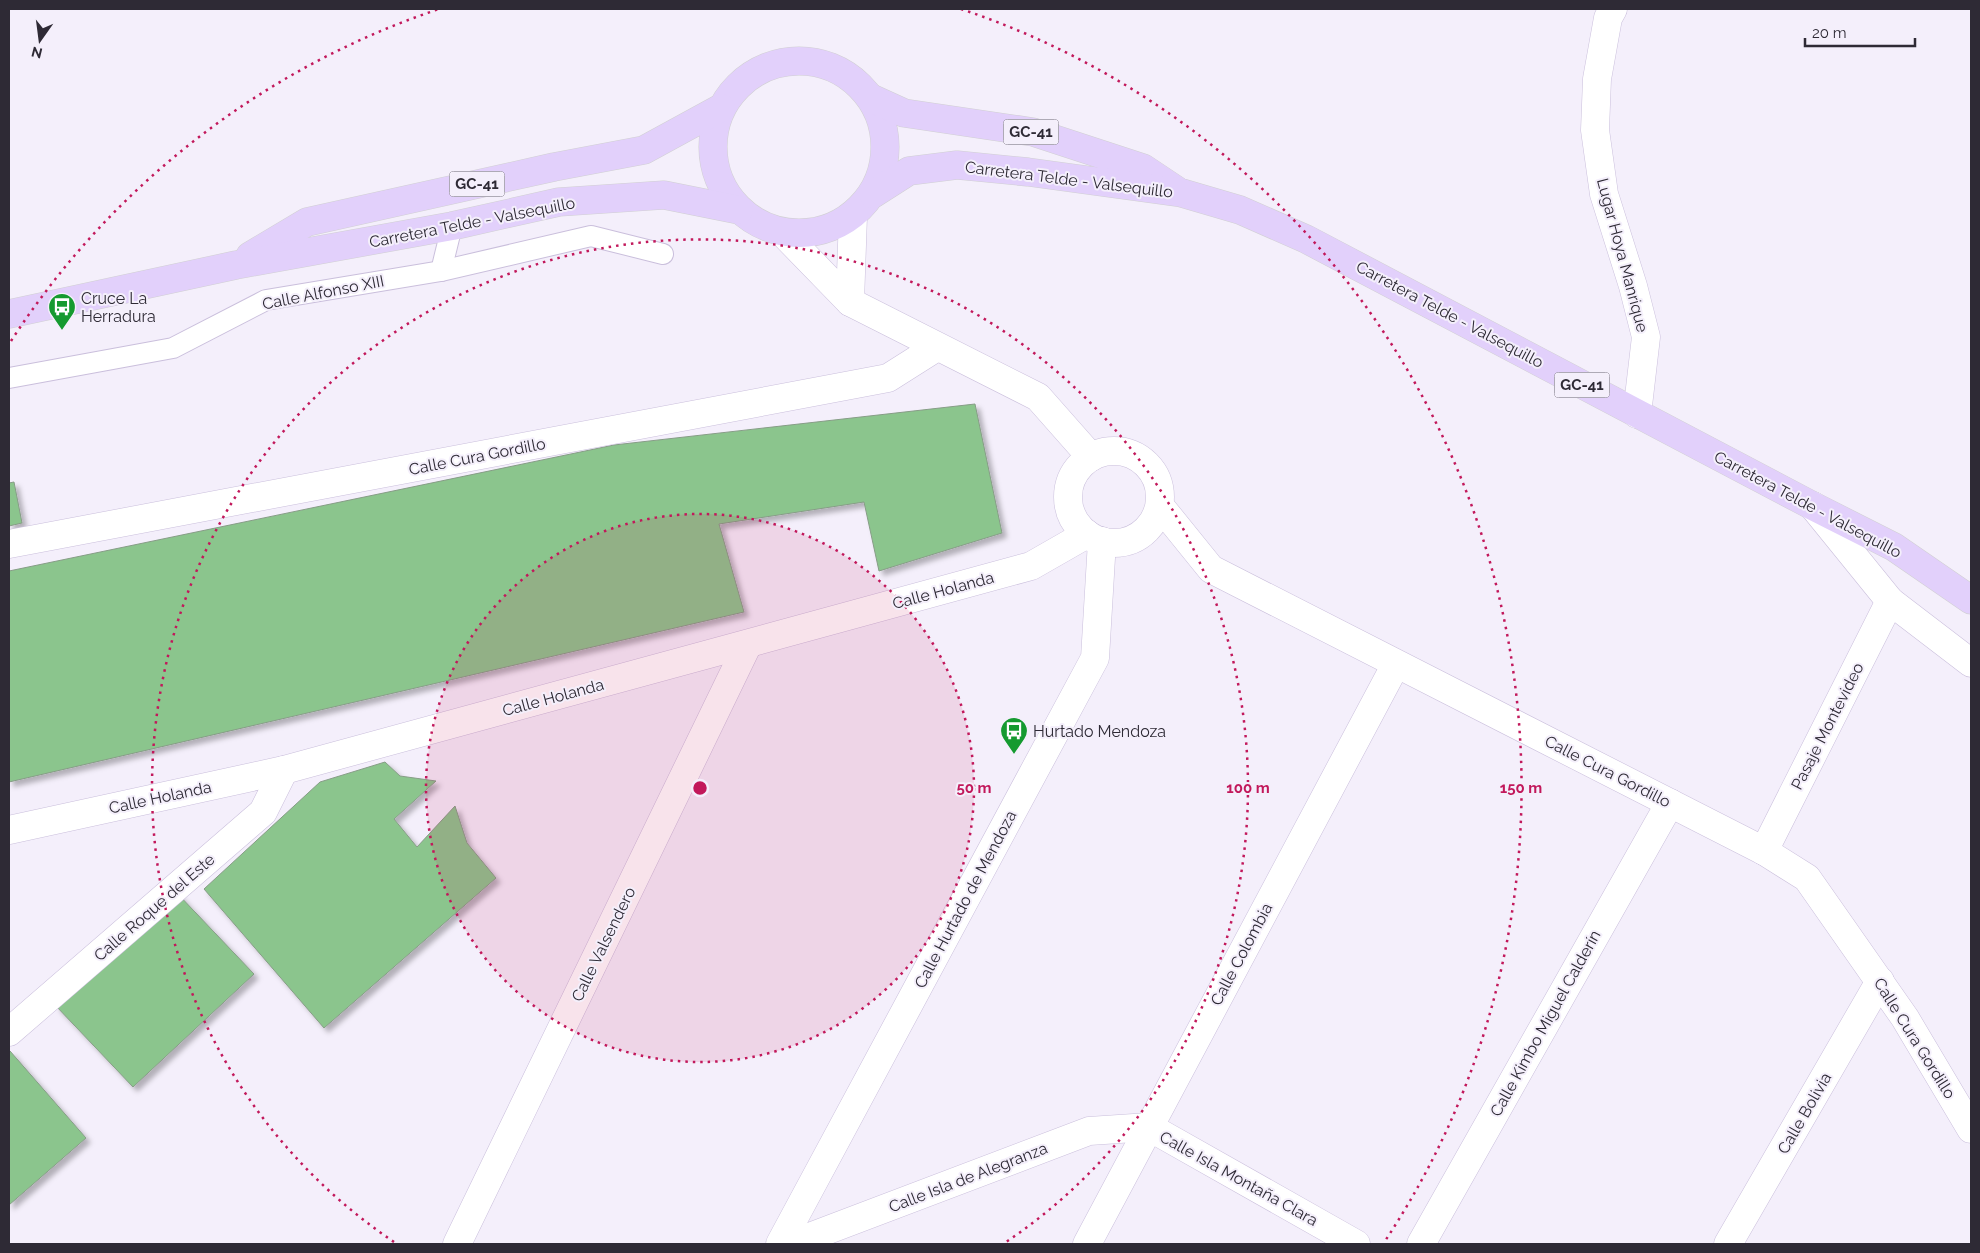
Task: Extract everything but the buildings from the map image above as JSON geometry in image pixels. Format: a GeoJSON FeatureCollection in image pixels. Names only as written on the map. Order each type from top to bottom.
{"type":"FeatureCollection","features":[{"type":"Feature","properties":{"kind":"main road","name":"GC-41"},"geometry":{"type":"LineString","coordinates":[[794,60],[823,64],[850,77],[871,98],[884,129],[886,162],[873,194],[854,216],[832,228],[807,234],[782,232],[759,224],[739,210],[718,179],[712,143],[721,108],[739,84],[764,67],[794,60]]}},
{"type":"Feature","properties":{"kind":"main road","name":"Carretera Telde - Valsequillo"},"geometry":{"type":"LineString","coordinates":[[871,98],[904,113],[1032,132],[1143,168],[1182,193]]}},
{"type":"Feature","properties":{"kind":"main road","name":"Carretera Telde - Valsequillo"},"geometry":{"type":"LineString","coordinates":[[236,265],[307,222],[554,167],[644,150],[721,108]]}},
{"type":"Feature","properties":{"kind":"main road","name":"Carretera Telde - Valsequillo"},"geometry":{"type":"LineString","coordinates":[[873,194],[909,171],[956,165],[1028,172],[1182,193],[1240,210],[1306,238],[1637,414],[1894,547],[1971,600]]}},
{"type":"Feature","properties":{"kind":"main road","name":"Carretera Telde - Valsequillo"},"geometry":{"type":"LineString","coordinates":[[9,314],[236,265],[452,226],[559,202],[664,195],[739,210]]}},
{"type":"Feature","properties":{"kind":"street","name":"Lugar Hoya Manrique"},"geometry":{"type":"LineString","coordinates":[[1605,12],[1597,79],[1595,130],[1604,194],[1633,286],[1646,337],[1637,414]]}},
{"type":"Feature","properties":{"kind":"street"},"geometry":{"type":"LineString","coordinates":[[850,302],[854,216]]}},
{"type":"Feature","properties":{"kind":"street"},"geometry":{"type":"LineString","coordinates":[[782,232],[850,302],[1038,397],[1091,458]]}},
{"type":"Feature","properties":{"kind":"street","name":"Calle Cura Gordillo"},"geometry":{"type":"LineString","coordinates":[[9,544],[888,378],[937,347]]}},
{"type":"Feature","properties":{"kind":"street"},"geometry":{"type":"LineString","coordinates":[[1106,452],[1126,452],[1140,459],[1155,475],[1160,490],[1160,506],[1151,525],[1139,536],[1124,542],[1094,537],[1076,522],[1070,508],[1068,492],[1073,477],[1079,468],[1091,458],[1106,452]]}},
{"type":"Feature","properties":{"kind":"street","name":"Calle Cura Gordillo"},"geometry":{"type":"LineString","coordinates":[[1160,506],[1211,569],[1764,851],[1807,878],[1905,1018],[1971,1129]]}},
{"type":"Feature","properties":{"kind":"street"},"geometry":{"type":"LineString","coordinates":[[1813,506],[1890,601],[1971,663]]}},
{"type":"Feature","properties":{"kind":"street","name":"Calle Holanda"},"geometry":{"type":"LineString","coordinates":[[9,830],[284,770],[1031,566],[1094,537]]}},
{"type":"Feature","properties":{"kind":"street","name":"Calle Hurtado de Mendoza"},"geometry":{"type":"LineString","coordinates":[[780,1244],[1095,658],[1094,537]]}},
{"type":"Feature","properties":{"kind":"street","name":"Pasaje Montevideo"},"geometry":{"type":"LineString","coordinates":[[1764,851],[1890,601]]}},
{"type":"Feature","properties":{"kind":"street","name":"Calle Valsendero"},"geometry":{"type":"LineString","coordinates":[[457,1244],[748,644]]}},
{"type":"Feature","properties":{"kind":"street","name":"Calle Colombia"},"geometry":{"type":"LineString","coordinates":[[1087,1244],[1396,664]]}},
{"type":"Feature","properties":{"kind":"street","name":"Calle Roque del Este"},"geometry":{"type":"LineString","coordinates":[[9,1032],[263,812],[284,770]]}},
{"type":"Feature","properties":{"kind":"street","name":"Calle Kimbo Miguel Calderín"},"geometry":{"type":"LineString","coordinates":[[1421,1244],[1670,803]]}},
{"type":"Feature","properties":{"kind":"street","name":"Calle Bolivia"},"geometry":{"type":"LineString","coordinates":[[1728,1244],[1880,982]]}},
{"type":"Feature","properties":{"kind":"street","name":"Calle Isla de Alegranza"},"geometry":{"type":"LineString","coordinates":[[791,1244],[1089,1131],[1148,1127]]}},
{"type":"Feature","properties":{"kind":"street","name":"Calle Isla Montaña Clara"},"geometry":{"type":"LineString","coordinates":[[1148,1127],[1356,1244]]}},
{"type":"Feature","properties":{"kind":"lane"},"geometry":{"type":"LineString","coordinates":[[440,271],[452,226]]}},
{"type":"Feature","properties":{"kind":"lane","name":"Calle Alfonso XIII"},"geometry":{"type":"LineString","coordinates":[[9,378],[173,348],[266,300],[440,271],[591,236],[663,254]]}},
{"type":"Feature","properties":{"kind":"place","name":"Cruce La Herradura"},"geometry":{"type":"Point","coordinates":[62,331]}},
{"type":"Feature","properties":{"kind":"place","name":"Hurtado Mendoza"},"geometry":{"type":"Point","coordinates":[1014,755]}}]}
